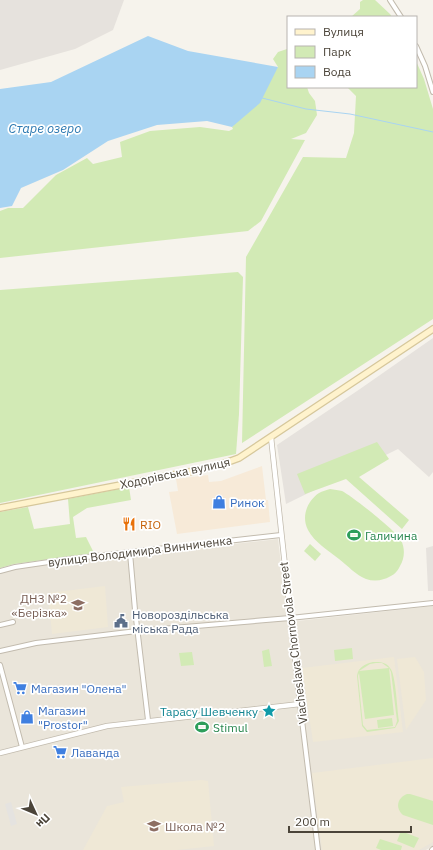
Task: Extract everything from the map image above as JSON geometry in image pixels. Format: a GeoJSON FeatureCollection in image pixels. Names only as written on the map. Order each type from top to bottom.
{"type":"FeatureCollection","features":[{"type":"Feature","properties":{"kind":"main road","name":"Ходорівська вулиця"},"geometry":{"type":"LineString","coordinates":[[0,508],[194,471],[239,458],[433,329]]}},
{"type":"Feature","properties":{"kind":"street"},"geometry":{"type":"LineString","coordinates":[[390,0],[400,16]]}},
{"type":"Feature","properties":{"kind":"street"},"geometry":{"type":"LineString","coordinates":[[417,48],[425,66],[433,92]]}},
{"type":"Feature","properties":{"kind":"street","name":"Viacheslava Chornovola Street"},"geometry":{"type":"LineString","coordinates":[[271,436],[290,618],[318,850]]}},
{"type":"Feature","properties":{"kind":"street","name":"вулиця Володимира Винниченка"},"geometry":{"type":"LineString","coordinates":[[0,570],[14,567],[281,535]]}},
{"type":"Feature","properties":{"kind":"street"},"geometry":{"type":"LineString","coordinates":[[130,553],[148,720]]}},
{"type":"Feature","properties":{"kind":"street"},"geometry":{"type":"LineString","coordinates":[[0,651],[36,643],[138,631],[290,618],[433,603]]}},
{"type":"Feature","properties":{"kind":"street"},"geometry":{"type":"LineString","coordinates":[[0,625],[13,622]]}},
{"type":"Feature","properties":{"kind":"street"},"geometry":{"type":"LineString","coordinates":[[0,665],[22,747]]}},
{"type":"Feature","properties":{"kind":"street"},"geometry":{"type":"LineString","coordinates":[[0,753],[100,727],[148,720],[300,704]]}},
{"type":"Feature","properties":{"kind":"shaded area"},"geometry":{"type":"Polygon","coordinates":[[[0,0],[124,0],[113,30],[75,49],[0,70],[0,0]]]}},
{"type":"Feature","properties":{"kind":"shaded area"},"geometry":{"type":"Polygon","coordinates":[[[433,338],[433,472],[429,477],[398,449],[286,504],[277,445],[433,338]]]}},
{"type":"Feature","properties":{"kind":"shaded area","name":"Ринок"},"geometry":{"type":"Polygon","coordinates":[[[262,466],[270,522],[177,534],[169,492],[178,491],[176,479],[208,475],[209,482],[221,481],[262,466]]]}},
{"type":"Feature","properties":{"kind":"shaded area"},"geometry":{"type":"Polygon","coordinates":[[[278,539],[288,622],[433,606],[433,846],[426,850],[0,850],[0,572],[15,568],[278,539]]]}},
{"type":"Feature","properties":{"kind":"shaded area"},"geometry":{"type":"Polygon","coordinates":[[[433,546],[433,591],[428,591],[426,548],[433,546]]]}},
{"type":"Feature","properties":{"kind":"shaded area","name":"ДНЗ №2 «Берізка»"},"geometry":{"type":"Polygon","coordinates":[[[105,586],[108,627],[52,634],[48,593],[105,586]]]}},
{"type":"Feature","properties":{"kind":"shaded area"},"geometry":{"type":"Polygon","coordinates":[[[394,657],[403,732],[313,742],[302,668],[394,657]]]}},
{"type":"Feature","properties":{"kind":"shaded area"},"geometry":{"type":"Polygon","coordinates":[[[415,657],[424,672],[426,700],[406,730],[397,659],[415,657]]]}},
{"type":"Feature","properties":{"kind":"shaded area"},"geometry":{"type":"Polygon","coordinates":[[[433,758],[433,842],[419,850],[322,850],[312,773],[433,758]]]}},
{"type":"Feature","properties":{"kind":"shaded area","name":"Школа №2"},"geometry":{"type":"Polygon","coordinates":[[[202,780],[208,781],[214,846],[177,850],[83,850],[107,806],[124,802],[121,787],[202,780]]]}},
{"type":"Feature","properties":{"kind":"shaded area"},"geometry":{"type":"Polygon","coordinates":[[[11,802],[17,824],[11,826],[5,804],[11,802]]]}},
{"type":"Feature","properties":{"kind":"green space"},"geometry":{"type":"Polygon","coordinates":[[[363,0],[375,0],[391,16],[352,16],[360,9],[360,2],[363,0]]]}},
{"type":"Feature","properties":{"kind":"green space"},"geometry":{"type":"Polygon","coordinates":[[[287,49],[287,88],[307,88],[315,101],[317,115],[306,133],[291,139],[305,140],[261,221],[248,231],[0,258],[0,211],[8,208],[23,208],[56,175],[87,158],[93,164],[122,157],[120,142],[150,131],[200,127],[229,131],[233,129],[232,127],[278,67],[273,59],[278,52],[287,49]]]}},
{"type":"Feature","properties":{"kind":"green space"},"geometry":{"type":"Polygon","coordinates":[[[417,63],[424,79],[433,109],[433,319],[242,443],[246,257],[303,157],[346,158],[354,133],[356,96],[348,88],[417,88],[417,63]]]}},
{"type":"Feature","properties":{"kind":"green space"},"geometry":{"type":"Polygon","coordinates":[[[238,272],[243,277],[239,414],[236,454],[0,503],[0,290],[238,272]]]}},
{"type":"Feature","properties":{"kind":"green space"},"geometry":{"type":"Polygon","coordinates":[[[377,442],[389,459],[359,477],[409,520],[402,529],[346,479],[305,494],[297,474],[377,442]]]}},
{"type":"Feature","properties":{"kind":"green space"},"geometry":{"type":"Polygon","coordinates":[[[129,487],[131,500],[87,508],[73,517],[76,538],[86,537],[94,553],[14,564],[0,568],[0,512],[28,507],[34,529],[70,524],[68,499],[129,487]]]}},
{"type":"Feature","properties":{"kind":"green space","name":"Галичина"},"geometry":{"type":"Polygon","coordinates":[[[330,489],[342,491],[355,500],[383,522],[401,540],[404,556],[402,563],[394,574],[382,580],[368,580],[355,573],[314,538],[306,525],[306,510],[311,500],[315,496],[330,489]]]}},
{"type":"Feature","properties":{"kind":"green space"},"geometry":{"type":"Polygon","coordinates":[[[310,544],[321,554],[315,561],[304,551],[310,544]]]}},
{"type":"Feature","properties":{"kind":"green space"},"geometry":{"type":"Polygon","coordinates":[[[352,648],[353,659],[335,661],[334,650],[352,648]]]}},
{"type":"Feature","properties":{"kind":"green space"},"geometry":{"type":"Polygon","coordinates":[[[269,649],[272,666],[264,667],[262,651],[269,649]]]}},
{"type":"Feature","properties":{"kind":"green space"},"geometry":{"type":"Polygon","coordinates":[[[192,652],[194,665],[181,666],[179,653],[192,652]]]}},
{"type":"Feature","properties":{"kind":"green space"},"geometry":{"type":"Polygon","coordinates":[[[373,662],[385,663],[388,666],[392,672],[394,677],[399,721],[395,728],[367,732],[362,726],[357,676],[360,668],[373,662]],[[376,663],[370,664],[359,671],[389,668],[382,663],[376,663]],[[389,668],[394,715],[365,719],[359,673],[358,676],[363,725],[367,730],[395,727],[397,721],[391,672],[389,668]]]}},
{"type":"Feature","properties":{"kind":"green space"},"geometry":{"type":"Polygon","coordinates":[[[392,718],[393,726],[378,728],[377,720],[392,718]]]}},
{"type":"Feature","properties":{"kind":"green space"},"geometry":{"type":"Polygon","coordinates":[[[407,794],[433,801],[433,825],[403,815],[400,812],[398,803],[401,798],[407,794]]]}},
{"type":"Feature","properties":{"kind":"green space"},"geometry":{"type":"Polygon","coordinates":[[[401,831],[419,838],[414,848],[397,841],[401,831]]]}},
{"type":"Feature","properties":{"kind":"green space"},"geometry":{"type":"Polygon","coordinates":[[[380,839],[402,846],[401,850],[381,850],[376,848],[380,839]]]}},
{"type":"Feature","properties":{"kind":"water","name":"Старе озеро"},"geometry":{"type":"Polygon","coordinates":[[[148,36],[188,51],[278,67],[260,103],[232,127],[207,121],[157,125],[108,141],[63,170],[21,188],[12,206],[0,208],[0,89],[51,82],[148,36]]]}},
{"type":"Feature","properties":{"kind":"waterway"},"geometry":{"type":"LineString","coordinates":[[262,98],[306,109],[350,114],[433,132]]}},
{"type":"Feature","properties":{"kind":"place","name":"Ринок"},"geometry":{"type":"Point","coordinates":[219,502]}},
{"type":"Feature","properties":{"kind":"place","name":"RIO"},"geometry":{"type":"Point","coordinates":[129,524]}},
{"type":"Feature","properties":{"kind":"place","name":"Галичина"},"geometry":{"type":"Point","coordinates":[354,535]}},
{"type":"Feature","properties":{"kind":"place","name":"ДНЗ №2 «Берізка»"},"geometry":{"type":"Point","coordinates":[78,605]}},
{"type":"Feature","properties":{"kind":"place","name":"Новороздільська міська Рада"},"geometry":{"type":"Point","coordinates":[121,621]}},
{"type":"Feature","properties":{"kind":"place","name":"Магазин \"Олена\""},"geometry":{"type":"Point","coordinates":[20,688]}},
{"type":"Feature","properties":{"kind":"place","name":"Тарасу Шевченку"},"geometry":{"type":"Point","coordinates":[269,711]}},
{"type":"Feature","properties":{"kind":"place","name":"Магазин \"Prostor\""},"geometry":{"type":"Point","coordinates":[27,717]}},
{"type":"Feature","properties":{"kind":"place","name":"Stimul"},"geometry":{"type":"Point","coordinates":[202,727]}},
{"type":"Feature","properties":{"kind":"place","name":"Лаванда"},"geometry":{"type":"Point","coordinates":[60,752]}},
{"type":"Feature","properties":{"kind":"place","name":"Школа №2"},"geometry":{"type":"Point","coordinates":[154,826]}}]}
